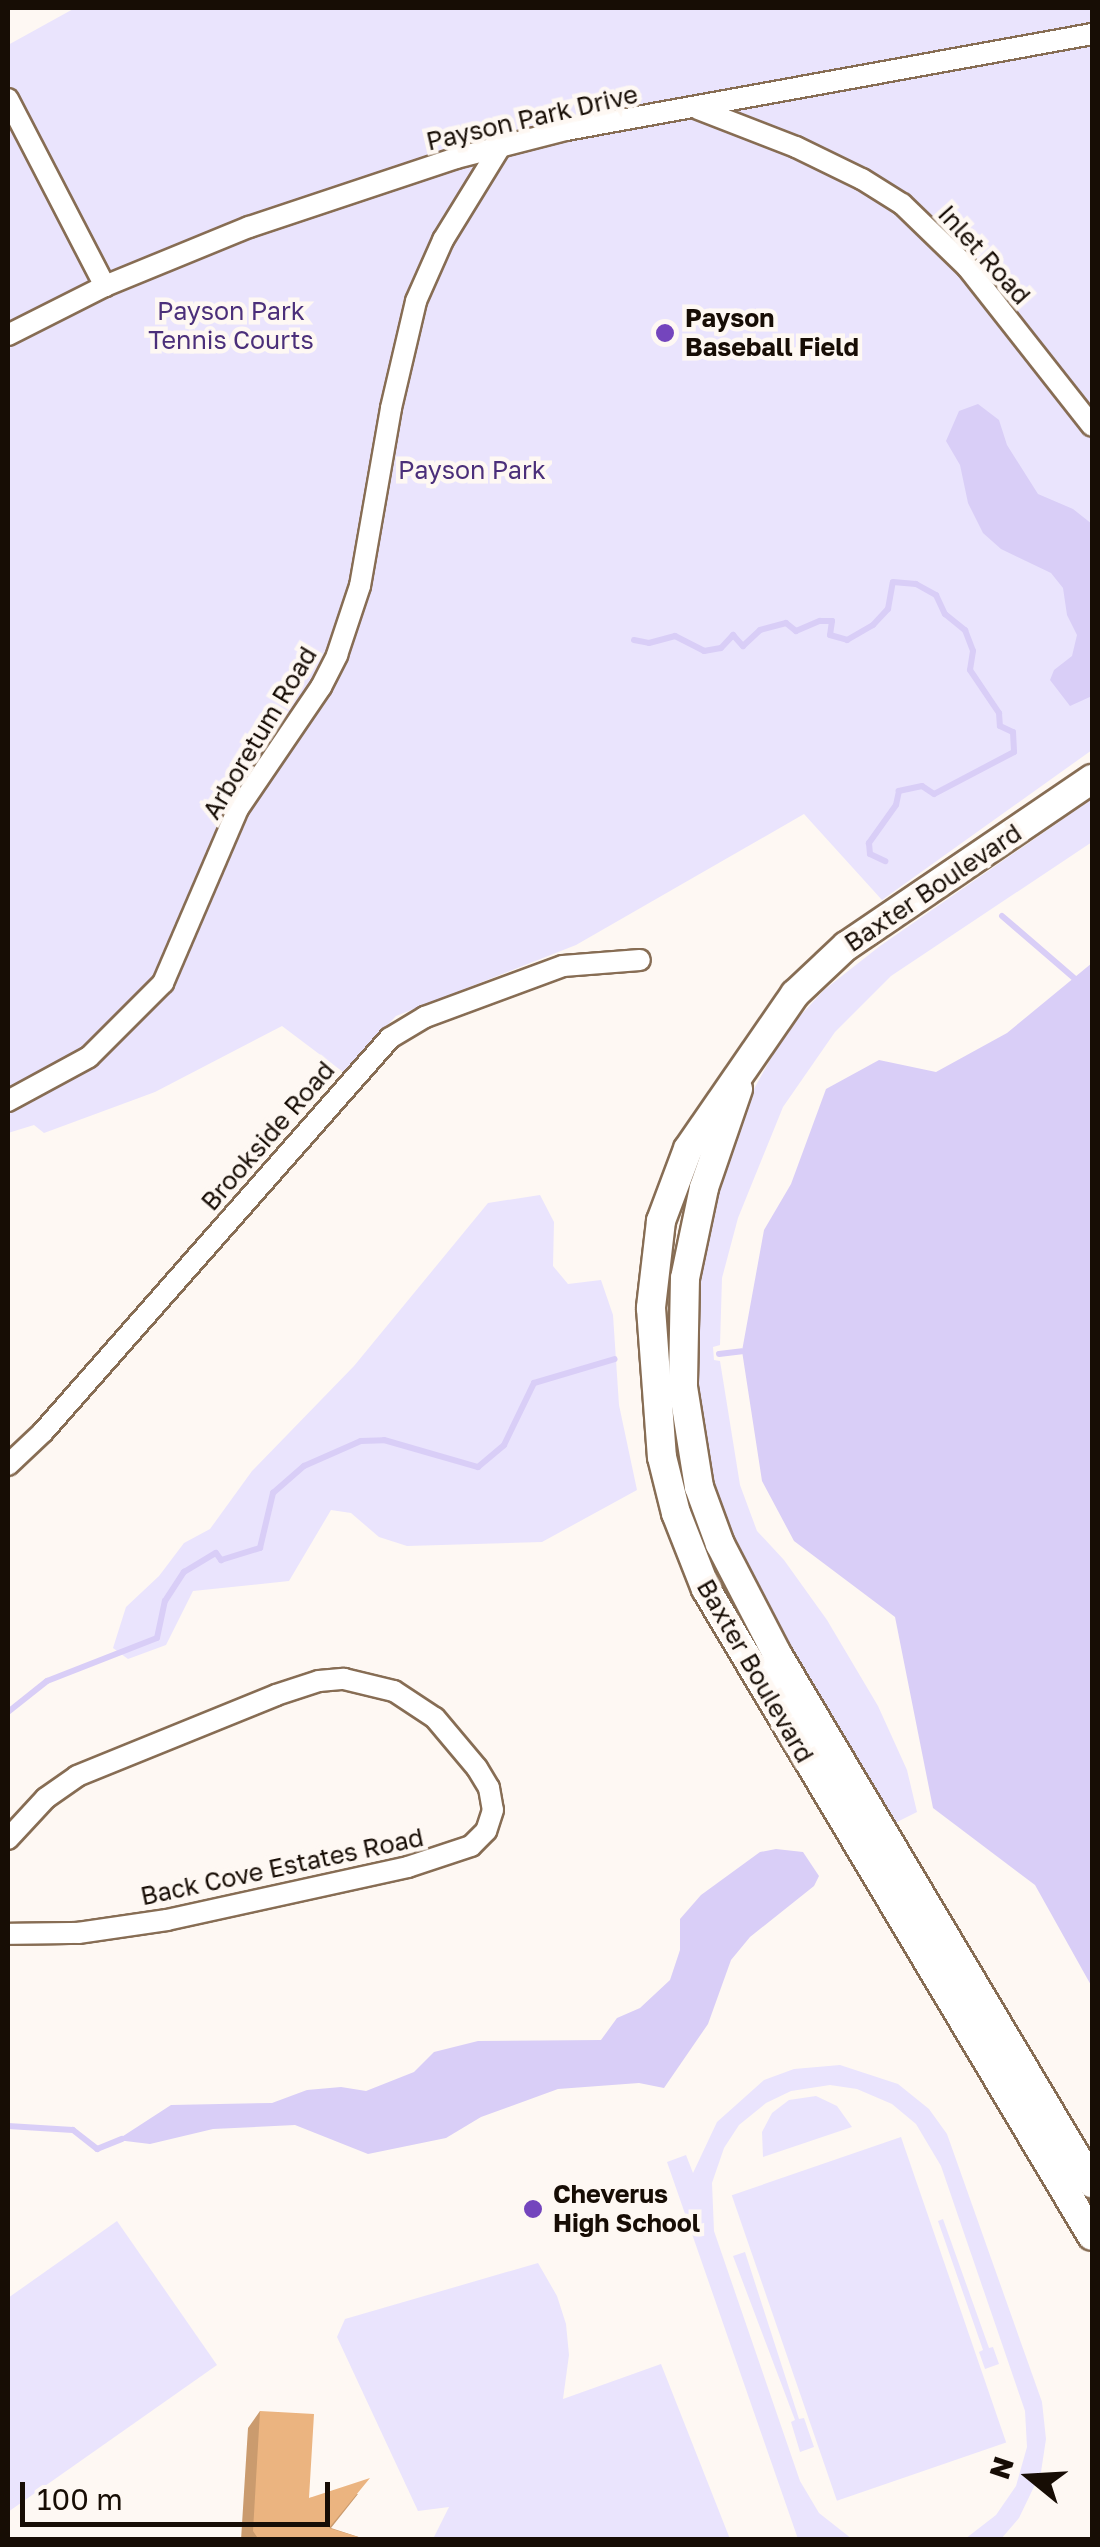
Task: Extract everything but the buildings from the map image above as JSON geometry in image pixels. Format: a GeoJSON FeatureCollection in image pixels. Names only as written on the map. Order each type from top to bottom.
{"type":"FeatureCollection","features":[{"type":"Feature","properties":{"kind":"street","name":"Payson Park Drive"},"geometry":{"type":"LineString","coordinates":[[8,335],[105,286],[326,200],[566,130],[1092,34]]}},
{"type":"Feature","properties":{"kind":"street"},"geometry":{"type":"LineString","coordinates":[[8,98],[105,286]]}},
{"type":"Feature","properties":{"kind":"street","name":"Inlet Road"},"geometry":{"type":"LineString","coordinates":[[696,109],[796,147],[862,178],[902,204],[967,268],[1092,426]]}},
{"type":"Feature","properties":{"kind":"street","name":"Arboretum Road"},"geometry":{"type":"LineString","coordinates":[[8,1101],[56,1079],[89,1057],[163,983],[238,809],[321,687],[338,655],[360,586],[391,408],[416,301],[443,240],[499,149]]}},
{"type":"Feature","properties":{"kind":"street","name":"Baxter Boulevard"},"geometry":{"type":"LineString","coordinates":[[1092,780],[846,946],[795,994],[688,1149],[661,1221],[651,1308],[652,1364],[662,1457],[676,1513],[706,1589],[735,1644],[1092,2236]]}},
{"type":"Feature","properties":{"kind":"street","name":"Brookside Road"},"geometry":{"type":"LineString","coordinates":[[8,1466],[43,1432],[390,1038],[425,1018],[563,966],[640,960]]}},
{"type":"Feature","properties":{"kind":"street","name":"Baxter Boulevard"},"geometry":{"type":"LineString","coordinates":[[750,1058],[704,1188],[685,1278],[683,1387],[700,1487],[726,1556],[777,1654],[1092,2183]]}},
{"type":"Feature","properties":{"kind":"street","name":"Back Cove Estates Road"},"geometry":{"type":"LineString","coordinates":[[8,1838],[46,1798],[78,1776],[319,1681],[344,1680],[394,1691],[435,1718],[476,1768],[488,1788],[492,1810],[486,1830],[471,1846],[408,1868],[167,1920],[78,1932],[8,1934]]}},
{"type":"Feature","properties":{"kind":"green space","name":"Payson Park"},"geometry":{"type":"Polygon","coordinates":[[[75,8],[1092,8],[1092,750],[882,900],[804,814],[576,945],[396,1016],[343,1072],[282,1026],[155,1092],[44,1133],[34,1125],[8,1133],[8,45],[75,8]]]}},
{"type":"Feature","properties":{"kind":"green space"},"geometry":{"type":"Polygon","coordinates":[[[1092,799],[1092,842],[891,976],[835,1032],[783,1107],[738,1218],[722,1278],[720,1345],[713,1347],[714,1360],[720,1361],[740,1485],[757,1531],[784,1560],[827,1620],[878,1706],[907,1770],[917,1812],[885,1828],[717,1528],[684,1344],[729,1134],[786,1031],[824,990],[880,946],[1092,799]]]}},
{"type":"Feature","properties":{"kind":"green space"},"geometry":{"type":"Polygon","coordinates":[[[540,1195],[554,1222],[553,1266],[568,1284],[601,1280],[613,1315],[619,1405],[637,1490],[542,1542],[407,1546],[379,1537],[351,1513],[331,1510],[289,1581],[193,1591],[166,1645],[128,1659],[113,1648],[126,1607],[159,1576],[184,1543],[210,1529],[252,1471],[354,1366],[488,1203],[540,1195]]]}},
{"type":"Feature","properties":{"kind":"green space"},"geometry":{"type":"Polygon","coordinates":[[[840,2065],[898,2084],[929,2109],[947,2134],[1042,2402],[1046,2439],[1041,2472],[1019,2518],[1001,2539],[965,2539],[996,2515],[1016,2486],[1027,2447],[1025,2411],[941,2166],[916,2124],[892,2104],[857,2089],[830,2085],[791,2091],[766,2103],[739,2125],[724,2148],[712,2183],[714,2231],[800,2481],[819,2513],[852,2539],[798,2539],[667,2162],[686,2155],[693,2173],[717,2122],[764,2080],[794,2069],[840,2065]]]}},
{"type":"Feature","properties":{"kind":"green space"},"geometry":{"type":"Polygon","coordinates":[[[816,2096],[837,2106],[852,2127],[763,2157],[762,2132],[772,2113],[789,2100],[816,2096]]]}},
{"type":"Feature","properties":{"kind":"green space"},"geometry":{"type":"Polygon","coordinates":[[[901,2137],[1006,2442],[837,2501],[732,2195],[901,2137]]]}},
{"type":"Feature","properties":{"kind":"green space"},"geometry":{"type":"Polygon","coordinates":[[[943,2219],[989,2348],[993,2347],[999,2364],[985,2369],[979,2352],[983,2350],[938,2221],[943,2219]]]}},
{"type":"Feature","properties":{"kind":"green space"},"geometry":{"type":"Polygon","coordinates":[[[117,2221],[217,2365],[8,2512],[8,2298],[117,2221]]]}},
{"type":"Feature","properties":{"kind":"green space"},"geometry":{"type":"Polygon","coordinates":[[[745,2252],[799,2419],[804,2418],[814,2447],[800,2452],[791,2422],[795,2420],[733,2256],[745,2252]]]}},
{"type":"Feature","properties":{"kind":"green space"},"geometry":{"type":"Polygon","coordinates":[[[538,2263],[557,2296],[566,2324],[569,2355],[563,2399],[661,2364],[730,2539],[433,2539],[449,2507],[418,2511],[337,2337],[345,2319],[538,2263]]]}},
{"type":"Feature","properties":{"kind":"shaded area"},"geometry":{"type":"Polygon","coordinates":[[[978,404],[999,420],[1007,445],[1038,494],[1073,509],[1092,524],[1092,696],[1070,706],[1050,680],[1054,670],[1072,656],[1077,635],[1067,615],[1063,588],[1051,573],[1001,549],[983,533],[968,503],[960,465],[946,441],[959,411],[978,404]]]}},
{"type":"Feature","properties":{"kind":"shaded area"},"geometry":{"type":"Polygon","coordinates":[[[1092,963],[1092,1987],[1035,1885],[933,1808],[895,1617],[794,1541],[762,1481],[742,1351],[764,1230],[791,1184],[826,1089],[879,1060],[936,1072],[1007,1033],[1092,963]]]}},
{"type":"Feature","properties":{"kind":"shaded area"},"geometry":{"type":"Polygon","coordinates":[[[760,1852],[803,1852],[819,1876],[814,1886],[750,1937],[731,1960],[708,2024],[664,2088],[639,2083],[558,2089],[481,2117],[446,2138],[368,2154],[295,2125],[213,2129],[150,2144],[117,2140],[171,2105],[272,2103],[307,2090],[341,2087],[366,2091],[414,2072],[434,2052],[478,2041],[601,2040],[617,2018],[640,2008],[670,1980],[680,1950],[680,1919],[701,1895],[760,1852]]]}},
{"type":"Feature","properties":{"kind":"waterway"},"geometry":{"type":"LineString","coordinates":[[634,640],[649,643],[675,636],[704,651],[721,648],[733,635],[743,646],[760,630],[786,623],[796,631],[820,621],[832,621],[830,635],[847,640],[873,625],[888,609],[893,582],[916,584],[936,595],[945,614],[965,630],[973,651],[970,670],[999,713],[1000,726],[1013,732],[1014,752],[934,794],[922,786],[899,791],[896,805],[869,843],[870,854],[885,861]]}},
{"type":"Feature","properties":{"kind":"waterway"},"geometry":{"type":"LineString","coordinates":[[1002,916],[1074,978]]}},
{"type":"Feature","properties":{"kind":"waterway"},"geometry":{"type":"LineString","coordinates":[[719,1354],[742,1351]]}},
{"type":"Feature","properties":{"kind":"waterway"},"geometry":{"type":"LineString","coordinates":[[8,1712],[47,1681],[157,1638],[165,1601],[184,1572],[216,1553],[221,1560],[260,1548],[273,1493],[304,1466],[361,1441],[384,1440],[478,1467],[504,1445],[534,1383],[615,1359]]}},
{"type":"Feature","properties":{"kind":"waterway"},"geometry":{"type":"LineString","coordinates":[[8,2126],[73,2130],[97,2149],[122,2139]]}},
{"type":"Feature","properties":{"kind":"place","name":"Payson Baseball Field"},"geometry":{"type":"Point","coordinates":[665,333]}},
{"type":"Feature","properties":{"kind":"place","name":"Cheverus High School"},"geometry":{"type":"Point","coordinates":[533,2209]}},
{"type":"Feature","properties":{"kind":"park label","name":"Payson Park Tennis Courts"},"geometry":{"type":"Point","coordinates":[231,326]}}]}
